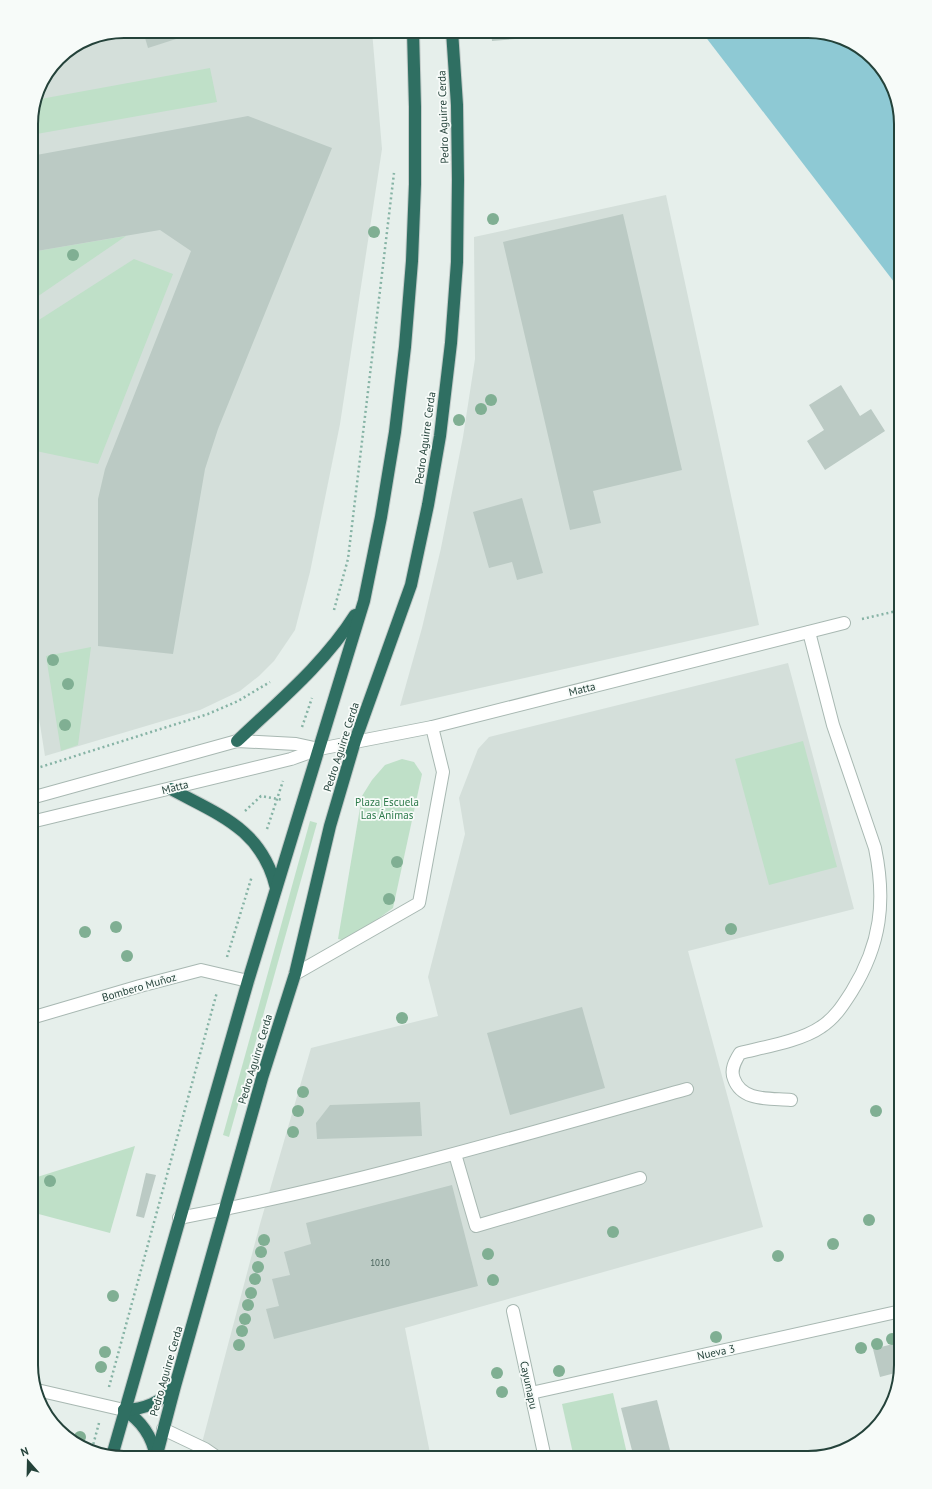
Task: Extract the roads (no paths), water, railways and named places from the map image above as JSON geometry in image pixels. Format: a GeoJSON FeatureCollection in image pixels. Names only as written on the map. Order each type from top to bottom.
{"type":"FeatureCollection","features":[{"type":"Feature","properties":{"kind":"highway","name":"Pedro Aguirre Cerda"},"geometry":{"type":"LineString","coordinates":[[114,1450],[248,980],[364,601],[381,517],[395,432],[405,347],[412,261],[415,184],[413,38]]}},
{"type":"Feature","properties":{"kind":"highway","name":"Pedro Aguirre Cerda"},"geometry":{"type":"LineString","coordinates":[[158,1451],[224,1210],[262,1078],[295,974],[330,826],[355,741],[411,585],[428,505],[440,436],[451,343],[456,262],[458,173],[457,105],[452,38]]}},
{"type":"Feature","properties":{"kind":"highway"},"geometry":{"type":"LineString","coordinates":[[238,741],[327,654],[347,629],[364,601]]}},
{"type":"Feature","properties":{"kind":"highway"},"geometry":{"type":"LineString","coordinates":[[171,789],[234,823],[248,835],[260,849],[267,861],[273,875],[276,888]]}},
{"type":"Feature","properties":{"kind":"highway"},"geometry":{"type":"LineString","coordinates":[[124,1410],[138,1409],[151,1405],[168,1394],[175,1386]]}},
{"type":"Feature","properties":{"kind":"highway"},"geometry":{"type":"LineString","coordinates":[[124,1410],[133,1416],[146,1430],[151,1439],[154,1451]]}},
{"type":"Feature","properties":{"kind":"street","name":"Matta"},"geometry":{"type":"LineString","coordinates":[[38,820],[291,759],[319,749],[432,727],[844,623]]}},
{"type":"Feature","properties":{"kind":"street"},"geometry":{"type":"LineString","coordinates":[[791,1100],[746,1095],[735,1084],[733,1068],[735,1060],[740,1053],[805,1036],[820,1028],[841,1009],[859,980],[869,959],[879,920],[881,888],[875,848],[833,725],[809,632]]}},
{"type":"Feature","properties":{"kind":"street"},"geometry":{"type":"LineString","coordinates":[[295,974],[419,903],[443,772],[432,727]]}},
{"type":"Feature","properties":{"kind":"street","name":"Matta"},"geometry":{"type":"LineString","coordinates":[[38,796],[238,741],[296,744],[319,749]]}},
{"type":"Feature","properties":{"kind":"street","name":"Bombero Muñoz"},"geometry":{"type":"LineString","coordinates":[[38,1016],[201,970],[248,980]]}},
{"type":"Feature","properties":{"kind":"street"},"geometry":{"type":"LineString","coordinates":[[179,1218],[296,1195],[455,1154],[687,1089]]}},
{"type":"Feature","properties":{"kind":"street"},"geometry":{"type":"LineString","coordinates":[[455,1154],[476,1226],[640,1178]]}},
{"type":"Feature","properties":{"kind":"street","name":"Cayumapu"},"geometry":{"type":"LineString","coordinates":[[513,1311],[543,1451]]}},
{"type":"Feature","properties":{"kind":"street","name":"Nueva 3"},"geometry":{"type":"LineString","coordinates":[[531,1393],[894,1314]]}},
{"type":"Feature","properties":{"kind":"street"},"geometry":{"type":"LineString","coordinates":[[43,1391],[124,1410]]}},
{"type":"Feature","properties":{"kind":"street"},"geometry":{"type":"LineString","coordinates":[[163,1429],[209,1451]]}},
{"type":"Feature","properties":{"kind":"water"},"geometry":{"type":"Polygon","coordinates":[[[706,38],[814,38],[825,40],[856,52],[873,67],[880,76],[891,101],[894,124],[894,282],[706,38]]]}},
{"type":"Feature","properties":{"kind":"park label","name":"Plaza Escuela Las Ánimas"},"geometry":{"type":"Point","coordinates":[387,808]}}]}
